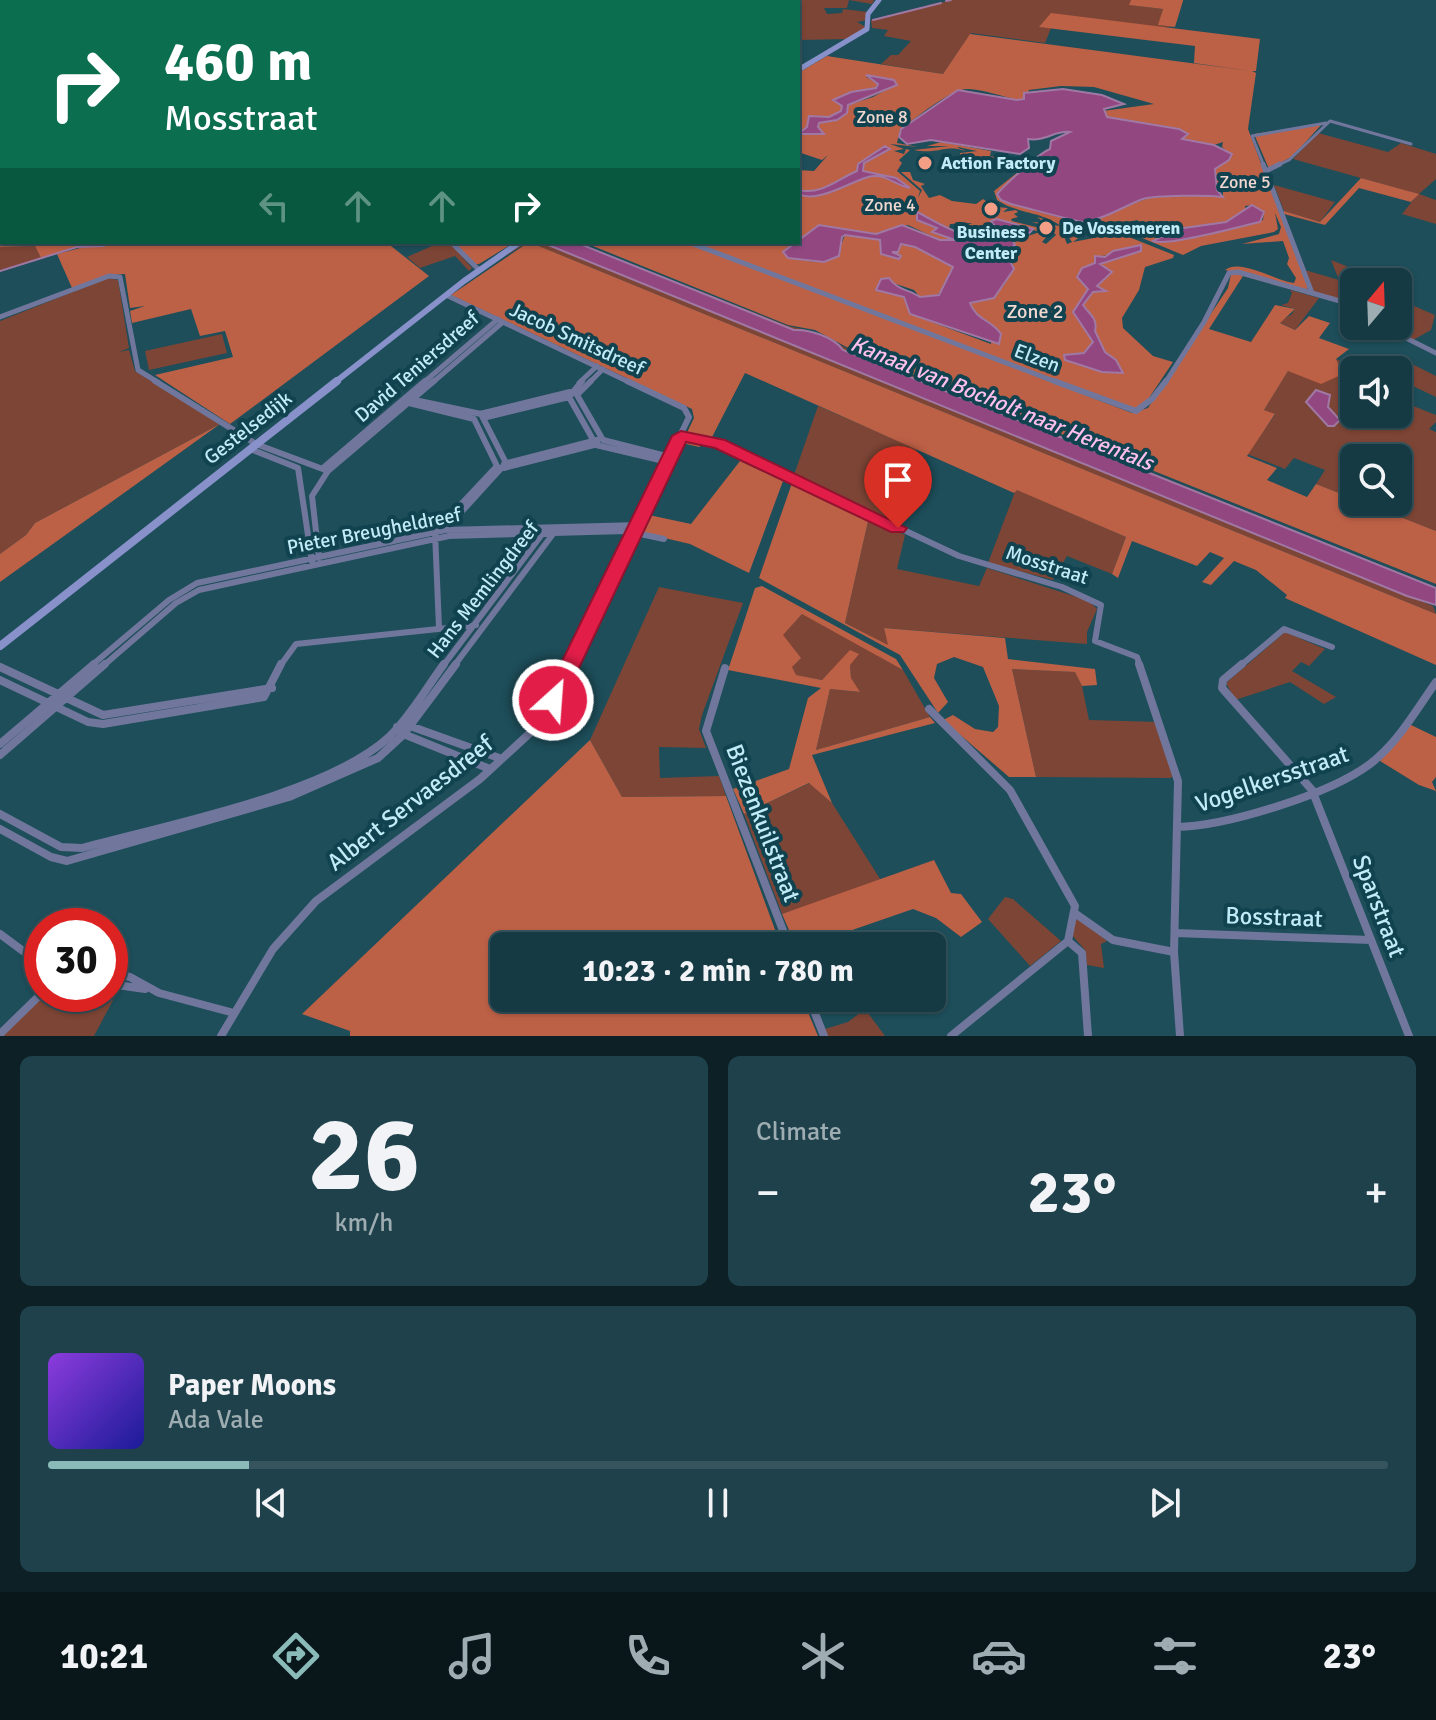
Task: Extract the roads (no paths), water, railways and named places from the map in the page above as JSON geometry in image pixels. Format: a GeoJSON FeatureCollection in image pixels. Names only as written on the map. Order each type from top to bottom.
{"type":"FeatureCollection","features":[{"type":"Feature","properties":{"kind":"main road"},"geometry":{"type":"LineString","coordinates":[[800,69],[865,30],[869,13],[879,0]]}},
{"type":"Feature","properties":{"kind":"main road","name":"Gestelsedijk"},"geometry":{"type":"LineString","coordinates":[[0,646],[446,295],[517,244]]}},
{"type":"Feature","properties":{"kind":"street"},"geometry":{"type":"LineString","coordinates":[[1312,293],[1252,134],[1336,122],[1411,144]]}},
{"type":"Feature","properties":{"kind":"street"},"geometry":{"type":"LineString","coordinates":[[1268,170],[1294,156],[1326,123]]}},
{"type":"Feature","properties":{"kind":"street"},"geometry":{"type":"LineString","coordinates":[[453,244],[479,270]]}},
{"type":"Feature","properties":{"kind":"street","name":"Elzen"},"geometry":{"type":"LineString","coordinates":[[693,244],[1131,410],[1147,405],[1165,380],[1224,289],[1229,273],[1238,272],[1340,301]]}},
{"type":"Feature","properties":{"kind":"street"},"geometry":{"type":"LineString","coordinates":[[0,317],[116,276],[123,288],[135,366],[140,372],[253,447],[325,470]]}},
{"type":"Feature","properties":{"kind":"street","name":"Jacob Smitsdreef"},"geometry":{"type":"LineString","coordinates":[[446,295],[684,408],[689,417]]}},
{"type":"Feature","properties":{"kind":"street","name":"David Teniersdreef"},"geometry":{"type":"LineString","coordinates":[[312,496],[325,470],[500,320]]}},
{"type":"Feature","properties":{"kind":"street"},"geometry":{"type":"LineString","coordinates":[[1410,340],[1436,353]]}},
{"type":"Feature","properties":{"kind":"street"},"geometry":{"type":"LineString","coordinates":[[410,400],[474,419],[572,394],[600,368]]}},
{"type":"Feature","properties":{"kind":"street"},"geometry":{"type":"LineString","coordinates":[[572,394],[603,440]]}},
{"type":"Feature","properties":{"kind":"street"},"geometry":{"type":"LineString","coordinates":[[572,394],[595,442]]}},
{"type":"Feature","properties":{"kind":"street"},"geometry":{"type":"LineString","coordinates":[[410,400],[483,416]]}},
{"type":"Feature","properties":{"kind":"street"},"geometry":{"type":"LineString","coordinates":[[483,416],[506,465]]}},
{"type":"Feature","properties":{"kind":"street","name":"Albert Servaesdreef"},"geometry":{"type":"LineString","coordinates":[[221,1036],[273,949],[316,901],[490,769],[530,733],[553,700],[689,417]]}},
{"type":"Feature","properties":{"kind":"street"},"geometry":{"type":"LineString","coordinates":[[474,419],[497,466]]}},
{"type":"Feature","properties":{"kind":"street","name":"Mosstraat"},"geometry":{"type":"LineString","coordinates":[[681,436],[719,443],[959,556],[1048,582],[1097,601],[1103,611],[1095,641],[1133,653],[1143,667],[1177,770],[1174,952],[1180,1036]]}},
{"type":"Feature","properties":{"kind":"street"},"geometry":{"type":"LineString","coordinates":[[439,628],[436,535],[497,466],[603,440],[669,459]]}},
{"type":"Feature","properties":{"kind":"street"},"geometry":{"type":"LineString","coordinates":[[595,442],[669,459]]}},
{"type":"Feature","properties":{"kind":"street"},"geometry":{"type":"LineString","coordinates":[[300,464],[312,562]]}},
{"type":"Feature","properties":{"kind":"street"},"geometry":{"type":"LineString","coordinates":[[445,530],[506,465]]}},
{"type":"Feature","properties":{"kind":"street"},"geometry":{"type":"LineString","coordinates":[[303,498],[312,496],[320,557]]}},
{"type":"Feature","properties":{"kind":"street","name":"Pieter Breugheldreef"},"geometry":{"type":"LineString","coordinates":[[0,755],[52,705],[172,601],[210,587],[436,535],[445,530],[637,529],[664,539]]}},
{"type":"Feature","properties":{"kind":"street","name":"Hans Memlingdreef"},"geometry":{"type":"LineString","coordinates":[[288,792],[368,754],[397,727],[543,533],[553,530]]}},
{"type":"Feature","properties":{"kind":"street","name":"Hans Memlingdreef"},"geometry":{"type":"LineString","coordinates":[[0,829],[59,861],[67,861],[370,763],[403,735],[553,530]]}},
{"type":"Feature","properties":{"kind":"street","name":"Pieter Breugheldreef"},"geometry":{"type":"LineString","coordinates":[[312,562],[320,557],[436,535],[543,533]]}},
{"type":"Feature","properties":{"kind":"street"},"geometry":{"type":"LineString","coordinates":[[0,667],[103,715],[264,697],[272,688],[285,653],[296,644],[474,624],[484,627]]}},
{"type":"Feature","properties":{"kind":"street"},"geometry":{"type":"LineString","coordinates":[[1312,790],[1225,694],[1222,685],[1223,680],[1284,629],[1332,647]]}},
{"type":"Feature","properties":{"kind":"street","name":"Biezenkuilstraat"},"geometry":{"type":"LineString","coordinates":[[725,668],[706,731],[784,932]]}},
{"type":"Feature","properties":{"kind":"street"},"geometry":{"type":"LineString","coordinates":[[0,680],[98,724],[170,709]]}},
{"type":"Feature","properties":{"kind":"street","name":"Vogelkersstraat"},"geometry":{"type":"LineString","coordinates":[[1177,827],[1199,827],[1312,790],[1374,761],[1436,682]]}},
{"type":"Feature","properties":{"kind":"street","name":"Pieter Breugheldreef"},"geometry":{"type":"LineString","coordinates":[[0,744],[52,705]]}},
{"type":"Feature","properties":{"kind":"street"},"geometry":{"type":"LineString","coordinates":[[929,709],[1010,790],[1075,906],[1076,914],[1068,941],[951,1036]]}},
{"type":"Feature","properties":{"kind":"street"},"geometry":{"type":"LineString","coordinates":[[397,727],[410,726],[502,759]]}},
{"type":"Feature","properties":{"kind":"street"},"geometry":{"type":"LineString","coordinates":[[397,727],[403,735],[485,764],[490,769]]}},
{"type":"Feature","properties":{"kind":"street","name":"Sparstraat"},"geometry":{"type":"LineString","coordinates":[[1312,790],[1409,1036]]}},
{"type":"Feature","properties":{"kind":"street","name":"Hans Memlingdreef"},"geometry":{"type":"LineString","coordinates":[[0,814],[61,847],[74,849],[158,831]]}},
{"type":"Feature","properties":{"kind":"street"},"geometry":{"type":"LineString","coordinates":[[25,843],[36,833]]}},
{"type":"Feature","properties":{"kind":"street"},"geometry":{"type":"LineString","coordinates":[[1076,914],[1113,940],[1174,952]]}},
{"type":"Feature","properties":{"kind":"street","name":"Bosstraat"},"geometry":{"type":"LineString","coordinates":[[1175,933],[1371,940]]}},
{"type":"Feature","properties":{"kind":"street"},"geometry":{"type":"LineString","coordinates":[[0,934],[24,952]]}},
{"type":"Feature","properties":{"kind":"street"},"geometry":{"type":"LineString","coordinates":[[1068,941],[1082,953],[1088,1036]]}},
{"type":"Feature","properties":{"kind":"street"},"geometry":{"type":"LineString","coordinates":[[128,976],[148,989]]}},
{"type":"Feature","properties":{"kind":"street"},"geometry":{"type":"LineString","coordinates":[[128,986],[234,1013]]}},
{"type":"Feature","properties":{"kind":"street"},"geometry":{"type":"LineString","coordinates":[[0,1034],[24,1011]]}},
{"type":"Feature","properties":{"kind":"street"},"geometry":{"type":"LineString","coordinates":[[815,1012],[824,1036]]}},
{"type":"Feature","properties":{"kind":"waterway"},"geometry":{"type":"LineString","coordinates":[[946,1],[951,0]]}},
{"type":"Feature","properties":{"kind":"waterway"},"geometry":{"type":"LineString","coordinates":[[873,20],[941,3]]}},
{"type":"Feature","properties":{"kind":"waterway"},"geometry":{"type":"LineString","coordinates":[[110,245],[116,244]]}},
{"type":"Feature","properties":{"kind":"waterway"},"geometry":{"type":"LineString","coordinates":[[0,271],[77,247],[104,246]]}},
{"type":"Feature","properties":{"kind":"place","name":"Action Factory"},"geometry":{"type":"Point","coordinates":[925,163]}},
{"type":"Feature","properties":{"kind":"place","name":"Business Center"},"geometry":{"type":"Point","coordinates":[991,209]}},
{"type":"Feature","properties":{"kind":"place","name":"De Vossemeren"},"geometry":{"type":"Point","coordinates":[1046,228]}},
{"type":"Feature","properties":{"kind":"park label","name":"Zone 8"},"geometry":{"type":"Point","coordinates":[882,117]}},
{"type":"Feature","properties":{"kind":"park label","name":"Zone 5"},"geometry":{"type":"Point","coordinates":[1245,182]}},
{"type":"Feature","properties":{"kind":"park label","name":"Zone 4"},"geometry":{"type":"Point","coordinates":[890,205]}},
{"type":"Feature","properties":{"kind":"park label","name":"Zone 2"},"geometry":{"type":"Point","coordinates":[1035,311]}},
{"type":"Feature","properties":{"kind":"water label","name":"Kanaal van Bocholt naar Herentals"},"geometry":{"type":"Point","coordinates":[1002,403]}}]}
